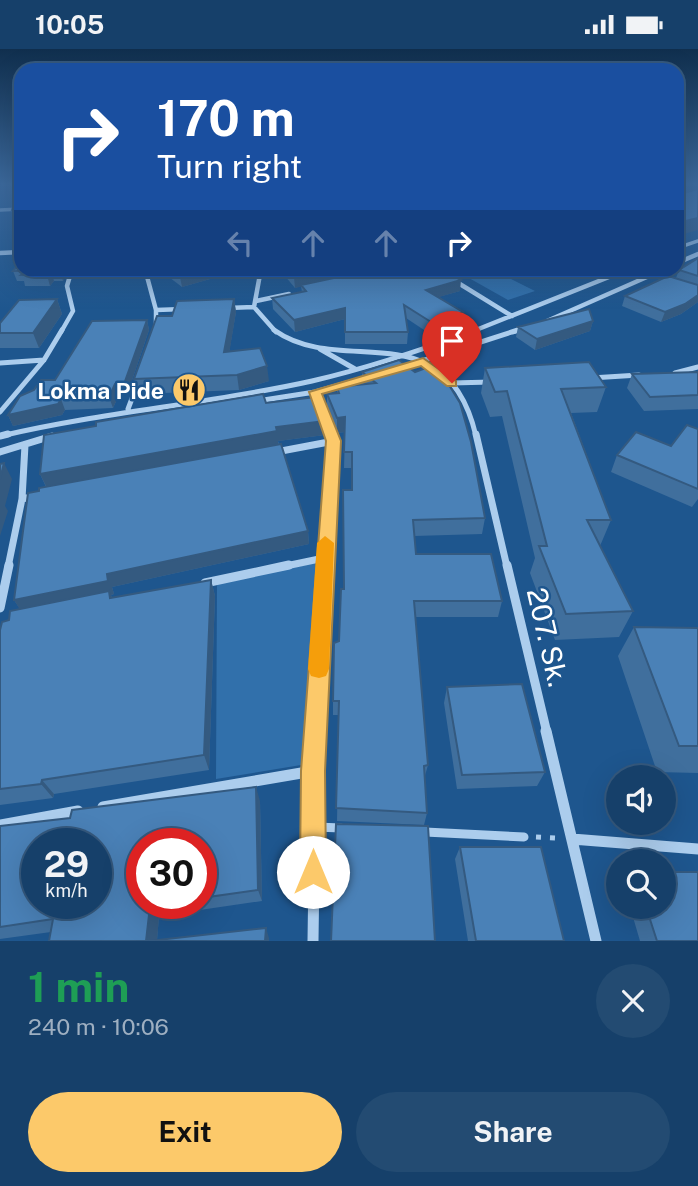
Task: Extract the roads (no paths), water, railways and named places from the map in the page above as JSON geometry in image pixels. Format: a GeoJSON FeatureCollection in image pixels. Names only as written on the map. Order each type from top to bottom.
{"type":"FeatureCollection","features":[{"type":"Feature","properties":{"kind":"street"},"geometry":{"type":"LineString","coordinates":[[685,260],[698,254]]}},
{"type":"Feature","properties":{"kind":"street"},"geometry":{"type":"LineString","coordinates":[[0,412],[44,361],[73,311],[67,286],[70,277]]}},
{"type":"Feature","properties":{"kind":"street"},"geometry":{"type":"LineString","coordinates":[[147,277],[156,310],[153,338]]}},
{"type":"Feature","properties":{"kind":"street"},"geometry":{"type":"LineString","coordinates":[[260,277],[255,304],[261,320],[292,342],[317,347],[402,354]]}},
{"type":"Feature","properties":{"kind":"street"},"geometry":{"type":"LineString","coordinates":[[449,277],[512,316]]}},
{"type":"Feature","properties":{"kind":"street"},"geometry":{"type":"LineString","coordinates":[[0,436],[60,421],[288,385],[356,370],[512,316],[609,277]]}},
{"type":"Feature","properties":{"kind":"street"},"geometry":{"type":"LineString","coordinates":[[544,322],[649,277]]}},
{"type":"Feature","properties":{"kind":"street"},"geometry":{"type":"LineString","coordinates":[[654,277],[663,280]]}},
{"type":"Feature","properties":{"kind":"street"},"geometry":{"type":"LineString","coordinates":[[217,308],[255,304],[295,293]]}},
{"type":"Feature","properties":{"kind":"street"},"geometry":{"type":"LineString","coordinates":[[156,310],[191,309]]}},
{"type":"Feature","properties":{"kind":"street"},"geometry":{"type":"LineString","coordinates":[[396,369],[532,326]]}},
{"type":"Feature","properties":{"kind":"street"},"geometry":{"type":"LineString","coordinates":[[317,347],[356,370]]}},
{"type":"Feature","properties":{"kind":"street","name":"207. Sk."},"geometry":{"type":"LineString","coordinates":[[402,354],[423,361],[452,383],[473,423],[596,941]]}},
{"type":"Feature","properties":{"kind":"street"},"geometry":{"type":"LineString","coordinates":[[0,362],[44,361]]}},
{"type":"Feature","properties":{"kind":"street"},"geometry":{"type":"LineString","coordinates":[[128,409],[144,367]]}},
{"type":"Feature","properties":{"kind":"street"},"geometry":{"type":"LineString","coordinates":[[669,373],[698,367]]}},
{"type":"Feature","properties":{"kind":"street"},"geometry":{"type":"LineString","coordinates":[[154,418],[315,392],[383,373]]}},
{"type":"Feature","properties":{"kind":"street"},"geometry":{"type":"LineString","coordinates":[[586,378],[641,375]]}},
{"type":"Feature","properties":{"kind":"street"},"geometry":{"type":"LineString","coordinates":[[452,383],[505,381]]}},
{"type":"Feature","properties":{"kind":"street"},"geometry":{"type":"LineString","coordinates":[[313,941],[313,771],[324,558],[334,441],[315,392]]}},
{"type":"Feature","properties":{"kind":"street"},"geometry":{"type":"LineString","coordinates":[[73,430],[86,428]]}},
{"type":"Feature","properties":{"kind":"street"},"geometry":{"type":"LineString","coordinates":[[0,453],[61,434]]}},
{"type":"Feature","properties":{"kind":"street"},"geometry":{"type":"LineString","coordinates":[[266,454],[334,441]]}},
{"type":"Feature","properties":{"kind":"street"},"geometry":{"type":"LineString","coordinates":[[0,608],[22,499],[25,445]]}},
{"type":"Feature","properties":{"kind":"street"},"geometry":{"type":"LineString","coordinates":[[22,499],[49,493]]}},
{"type":"Feature","properties":{"kind":"street"},"geometry":{"type":"LineString","coordinates":[[189,586],[324,558]]}},
{"type":"Feature","properties":{"kind":"street"},"geometry":{"type":"LineString","coordinates":[[0,825],[313,771]]}},
{"type":"Feature","properties":{"kind":"street"},"geometry":{"type":"LineString","coordinates":[[572,839],[698,849]]}},
{"type":"Feature","properties":{"kind":"lane"},"geometry":{"type":"LineString","coordinates":[[313,826],[353,828]]}},
{"type":"Feature","properties":{"kind":"lane"},"geometry":{"type":"LineString","coordinates":[[418,831],[524,837]]}},
{"type":"Feature","properties":{"kind":"place","name":"Lokma Pide"},"geometry":{"type":"Point","coordinates":[189,390]}}]}
